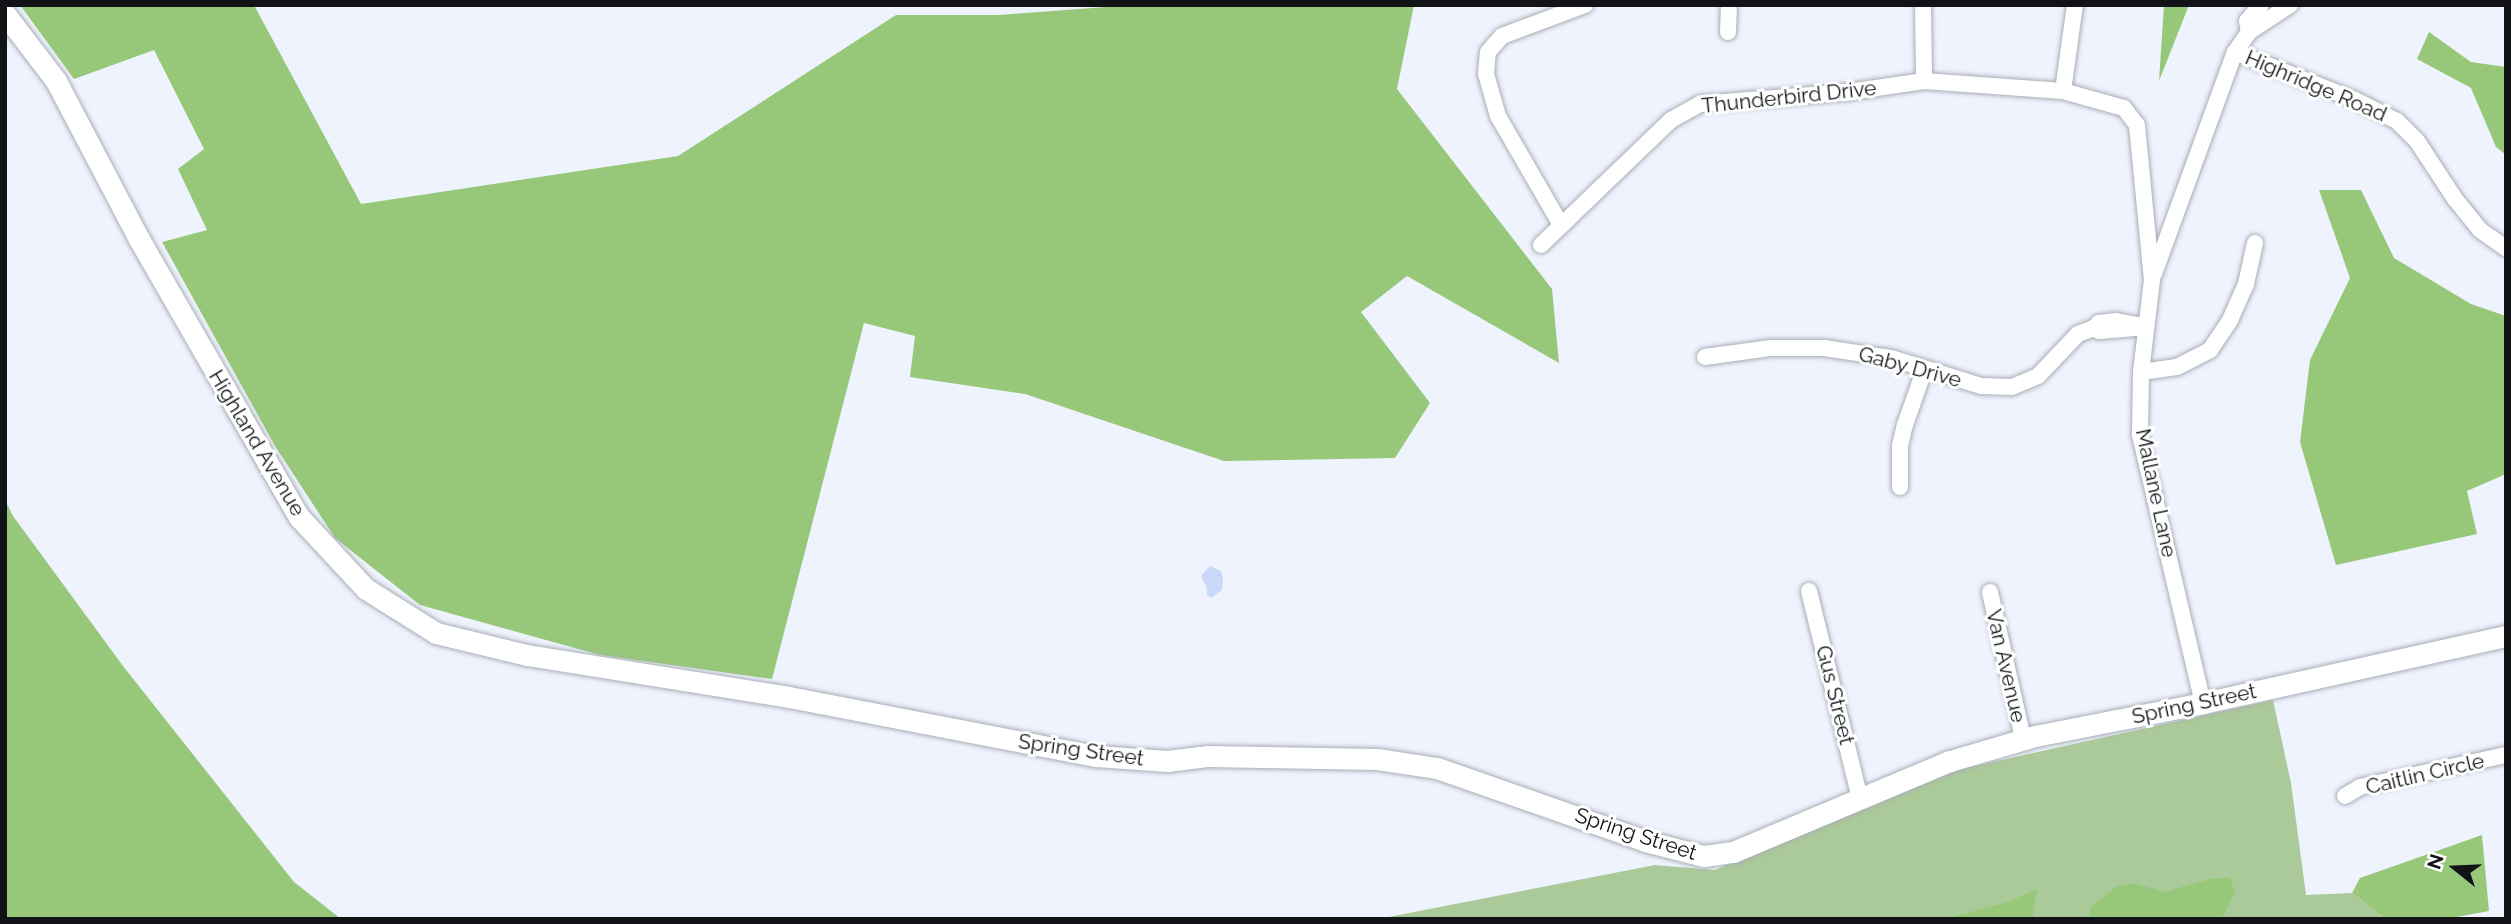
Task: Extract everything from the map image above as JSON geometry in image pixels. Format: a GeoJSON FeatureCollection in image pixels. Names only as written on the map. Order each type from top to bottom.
{"type":"FeatureCollection","features":[{"type":"Feature","properties":{"kind":"main road","name":"Highland Avenue"},"geometry":{"type":"LineString","coordinates":[[5,14],[55,81],[139,239],[299,517],[366,589],[436,633],[527,655],[789,697]]}},
{"type":"Feature","properties":{"kind":"main road","name":"Spring Street"},"geometry":{"type":"LineString","coordinates":[[789,697],[1107,757],[1167,761],[1207,756],[1377,759],[1437,768],[1645,841],[1704,856],[1733,852],[1950,761],[2023,740],[2506,636]]}},
{"type":"Feature","properties":{"kind":"street"},"geometry":{"type":"LineString","coordinates":[[1561,225],[1529,174],[1498,116],[1486,74],[1488,52],[1502,36],[1585,5]]}},
{"type":"Feature","properties":{"kind":"street"},"geometry":{"type":"LineString","coordinates":[[1728,32],[1730,5]]}},
{"type":"Feature","properties":{"kind":"street"},"geometry":{"type":"LineString","coordinates":[[1923,5],[1924,81]]}},
{"type":"Feature","properties":{"kind":"street"},"geometry":{"type":"LineString","coordinates":[[2063,91],[2075,5]]}},
{"type":"Feature","properties":{"kind":"street","name":"Mallane Lane"},"geometry":{"type":"LineString","coordinates":[[2249,32],[2248,21],[2261,5]]}},
{"type":"Feature","properties":{"kind":"street","name":"Mallane Lane"},"geometry":{"type":"LineString","coordinates":[[2203,703],[2140,435],[2141,372],[2146,327],[2152,280],[2235,52],[2249,32],[2290,5]]}},
{"type":"Feature","properties":{"kind":"street","name":"Highridge Road"},"geometry":{"type":"LineString","coordinates":[[2235,52],[2355,100],[2397,121],[2417,141],[2455,199],[2480,230],[2506,248]]}},
{"type":"Feature","properties":{"kind":"street","name":"Thunderbird Drive"},"geometry":{"type":"LineString","coordinates":[[1541,245],[1671,120],[1700,104],[1849,92],[1924,81],[2063,91]]}},
{"type":"Feature","properties":{"kind":"street","name":"Mallane Lane"},"geometry":{"type":"LineString","coordinates":[[2063,91],[2108,101],[2124,108],[2137,125],[2152,280]]}},
{"type":"Feature","properties":{"kind":"street"},"geometry":{"type":"LineString","coordinates":[[2141,372],[2176,367],[2210,349],[2230,320],[2246,284],[2255,243]]}},
{"type":"Feature","properties":{"kind":"street","name":"Gaby Drive"},"geometry":{"type":"LineString","coordinates":[[1705,357],[1771,348],[1824,348],[1891,358],[1980,386],[2012,387],[2038,376],[2078,334],[2094,328],[2099,323],[2116,321],[2146,327]]}},
{"type":"Feature","properties":{"kind":"street"},"geometry":{"type":"LineString","coordinates":[[1900,486],[1902,435],[1925,368]]}},
{"type":"Feature","properties":{"kind":"street","name":"Gus Street"},"geometry":{"type":"LineString","coordinates":[[1809,591],[1860,799]]}},
{"type":"Feature","properties":{"kind":"street","name":"Van Avenue"},"geometry":{"type":"LineString","coordinates":[[1990,592],[2023,740]]}},
{"type":"Feature","properties":{"kind":"street","name":"Caitlin Circle"},"geometry":{"type":"LineString","coordinates":[[2345,796],[2360,788],[2506,755]]}},
{"type":"Feature","properties":{"kind":"green space"},"geometry":{"type":"Polygon","coordinates":[[[20,5],[254,5],[361,204],[678,156],[896,15],[999,15],[1132,5],[1414,5],[1397,89],[1552,289],[1559,363],[1407,276],[1361,312],[1430,403],[1395,458],[1224,461],[1025,394],[910,377],[915,336],[864,323],[772,679],[600,655],[420,605],[335,538],[275,446],[162,242],[207,230],[178,169],[204,149],[154,50],[74,79],[20,5]]]}},
{"type":"Feature","properties":{"kind":"green space"},"geometry":{"type":"Polygon","coordinates":[[[2164,5],[2189,5],[2159,81],[2164,5]]]}},
{"type":"Feature","properties":{"kind":"green space"},"geometry":{"type":"Polygon","coordinates":[[[2429,32],[2471,62],[2506,67],[2506,155],[2496,147],[2471,88],[2417,59],[2429,32]]]}},
{"type":"Feature","properties":{"kind":"green space"},"geometry":{"type":"Polygon","coordinates":[[[2319,190],[2361,190],[2394,258],[2471,304],[2506,316],[2506,474],[2467,491],[2477,534],[2336,565],[2300,442],[2310,360],[2350,278],[2319,190]]]}},
{"type":"Feature","properties":{"kind":"green space"},"geometry":{"type":"Polygon","coordinates":[[[5,500],[13,516],[123,666],[294,882],[341,919],[5,919],[5,500]]]}},
{"type":"Feature","properties":{"kind":"green space"},"geometry":{"type":"Polygon","coordinates":[[[2273,700],[2291,783],[2306,895],[2352,893],[2386,919],[1378,919],[1655,865],[1715,870],[1961,769],[2273,700]]]}},
{"type":"Feature","properties":{"kind":"green space"},"geometry":{"type":"Polygon","coordinates":[[[2482,835],[2489,911],[2446,919],[2386,919],[2352,893],[2360,878],[2482,835]]]}},
{"type":"Feature","properties":{"kind":"green space"},"geometry":{"type":"Polygon","coordinates":[[[2214,878],[2230,878],[2235,892],[2222,919],[2089,919],[2091,907],[2116,887],[2134,883],[2164,892],[2214,878]]]}},
{"type":"Feature","properties":{"kind":"green space"},"geometry":{"type":"Polygon","coordinates":[[[2037,889],[2032,919],[1944,919],[2008,902],[2037,889]]]}},
{"type":"Feature","properties":{"kind":"water"},"geometry":{"type":"Polygon","coordinates":[[[1210,566],[1221,571],[1223,578],[1222,590],[1211,598],[1207,595],[1207,588],[1201,576],[1210,566]]]}}]}
